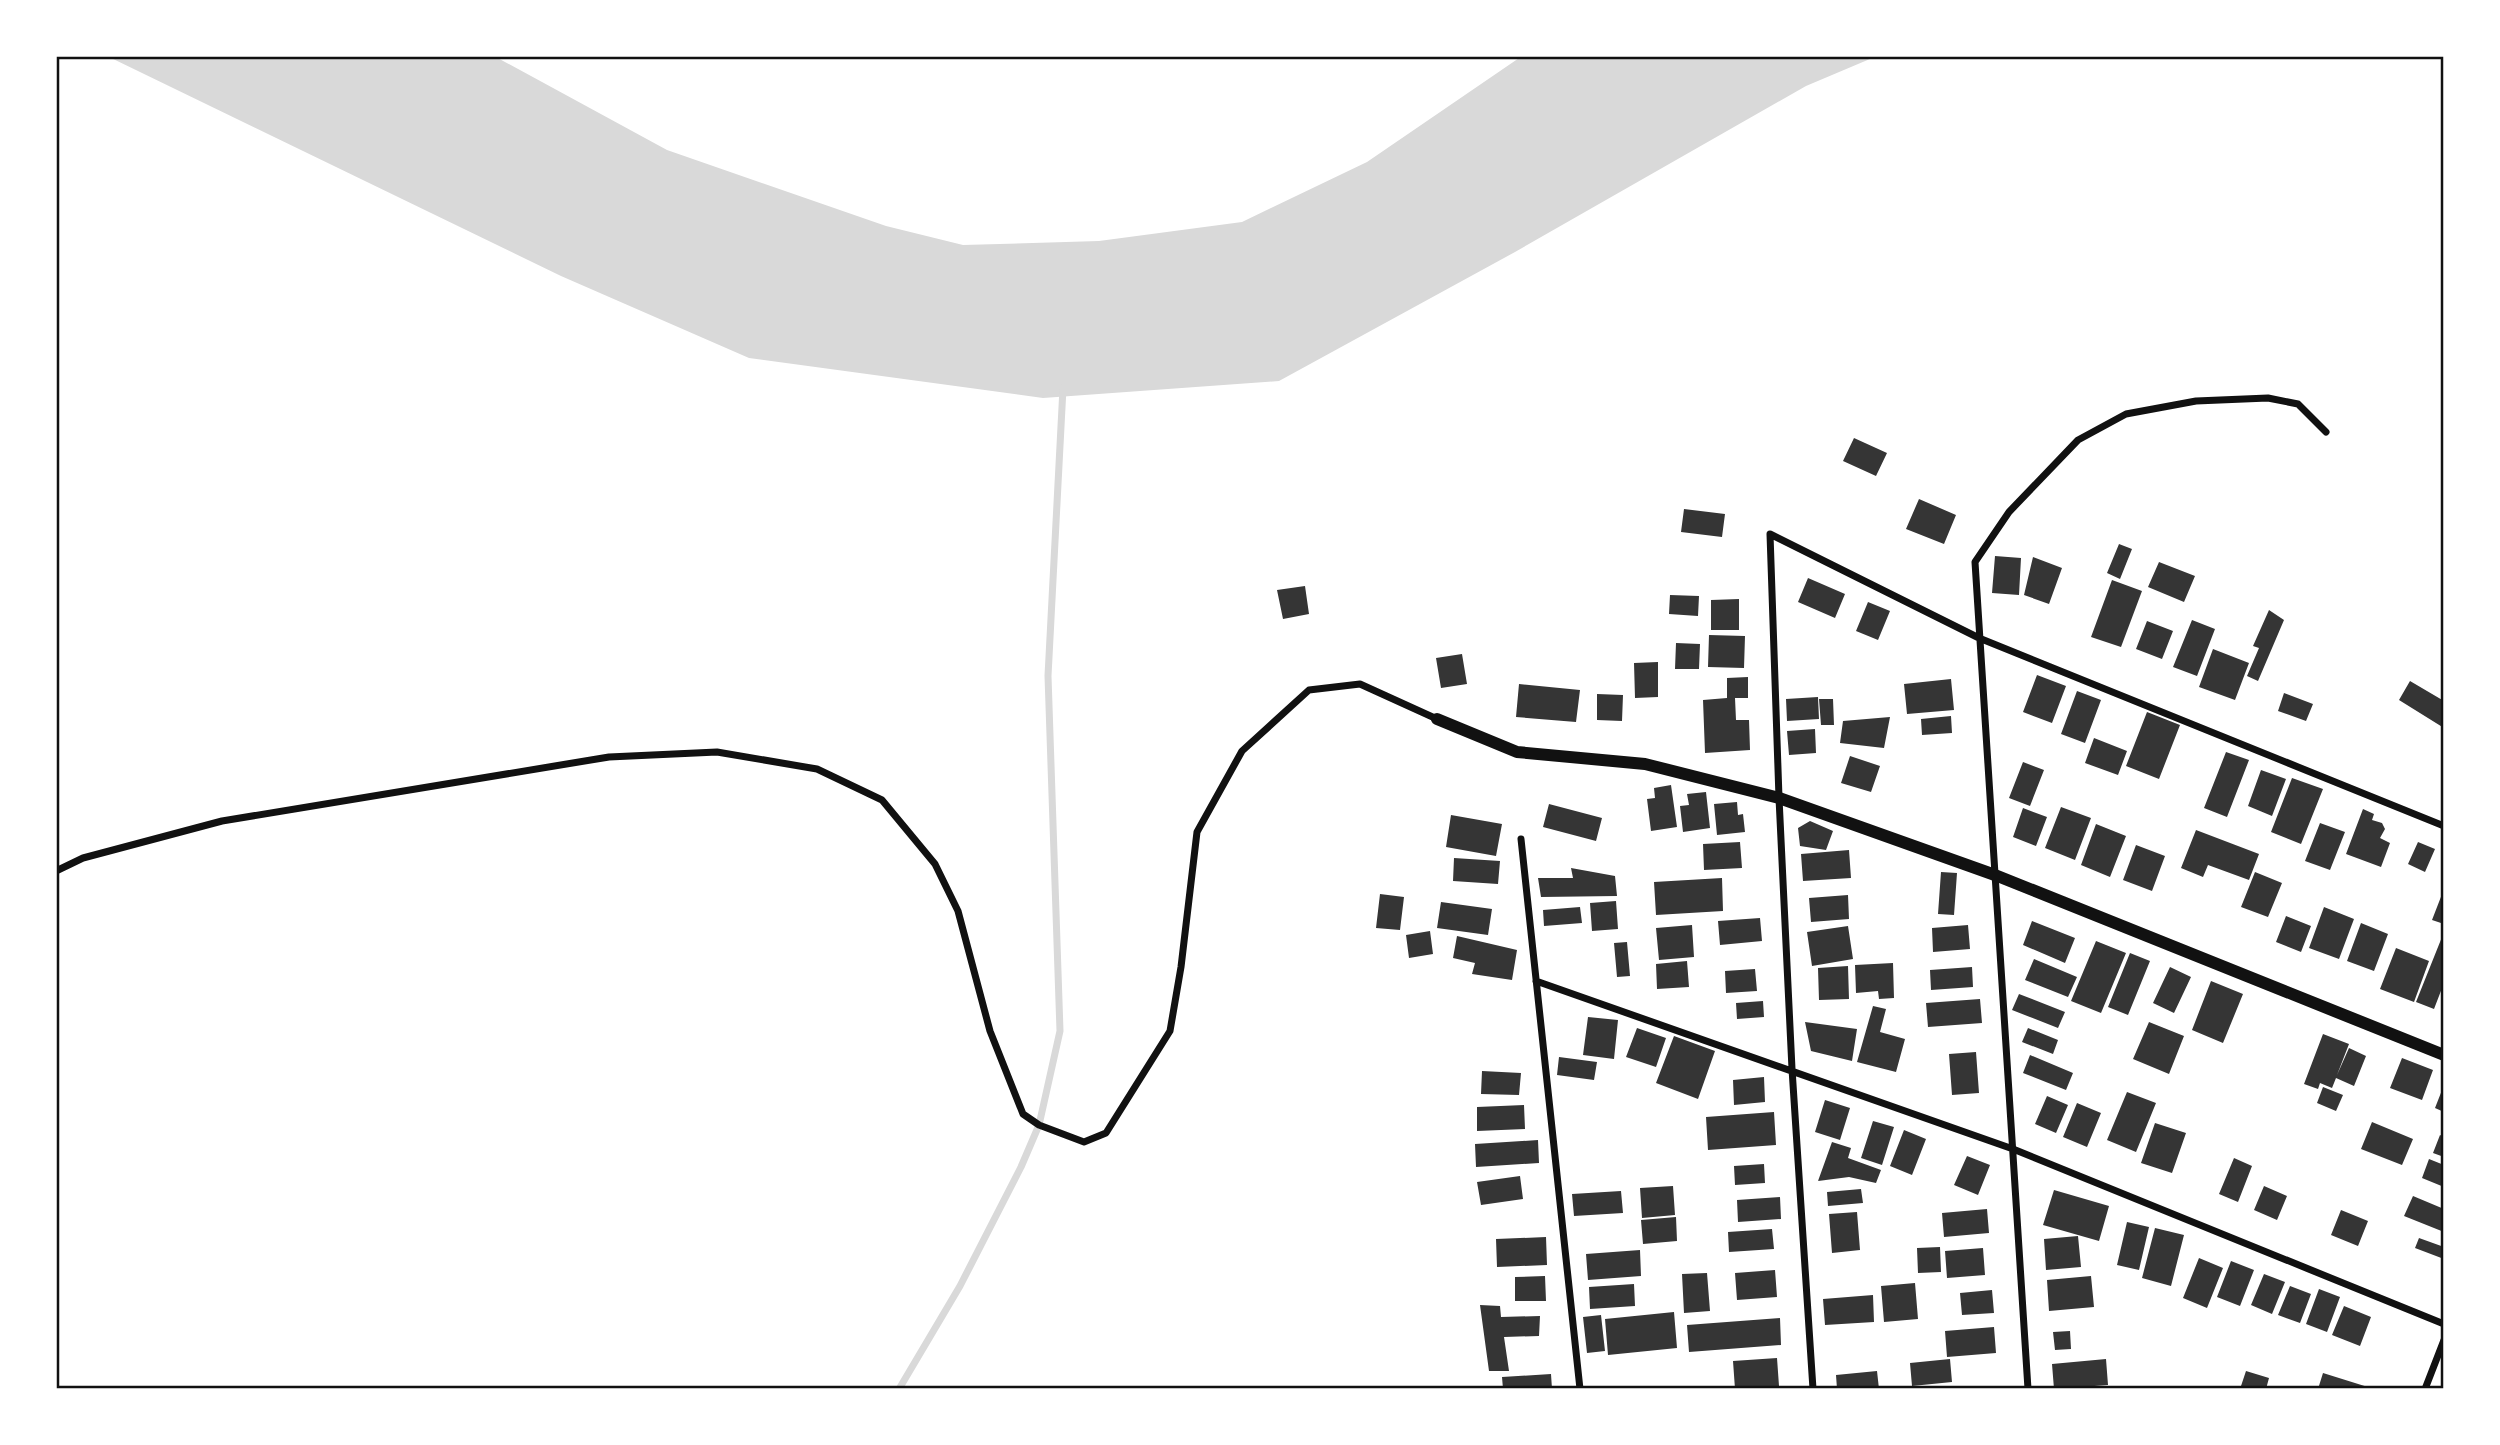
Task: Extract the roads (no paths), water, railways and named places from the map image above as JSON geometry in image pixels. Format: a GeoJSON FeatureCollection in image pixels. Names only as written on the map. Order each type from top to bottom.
{"type":"FeatureCollection","features":[{"type":"Feature","properties":{"kind":"street"},"geometry":{"type":"LineString","coordinates":[[2028,1389],[1975,562],[2009,512],[2078,440],[2126,414],[2196,401],[2268,398],[2298,404],[2326,432]]}},
{"type":"Feature","properties":{"kind":"street"},"geometry":{"type":"LineString","coordinates":[[1813,1389],[1792,1069],[1770,534],[1979,638],[2444,826]]}},
{"type":"Feature","properties":{"kind":"street"},"geometry":{"type":"LineString","coordinates":[[56,872],[83,858],[222,821],[609,757],[717,752],[817,769],[882,800],[934,864],[958,911],[990,1031],[1023,1114],[1039,1125],[1084,1142],[1106,1133],[1170,1031],[1181,967],[1197,832],[1242,751],[1309,690],[1360,684],[1517,752],[1645,765],[1779,797],[1995,874],[2444,1055]]}},
{"type":"Feature","properties":{"kind":"street"},"geometry":{"type":"LineString","coordinates":[[1521,839],[1580,1389]]}},
{"type":"Feature","properties":{"kind":"street"},"geometry":{"type":"LineString","coordinates":[[1536,981],[2013,1149],[2444,1324]]}},
{"type":"Feature","properties":{"kind":"street"},"geometry":{"type":"LineString","coordinates":[[2425,1389],[2444,1340]]}},
{"type":"Feature","properties":{"kind":"waterway"},"geometry":{"type":"LineString","coordinates":[[899,1389],[960,1286],[1021,1167],[1039,1125],[1060,1031],[1048,676],[1063,388]]}}]}
